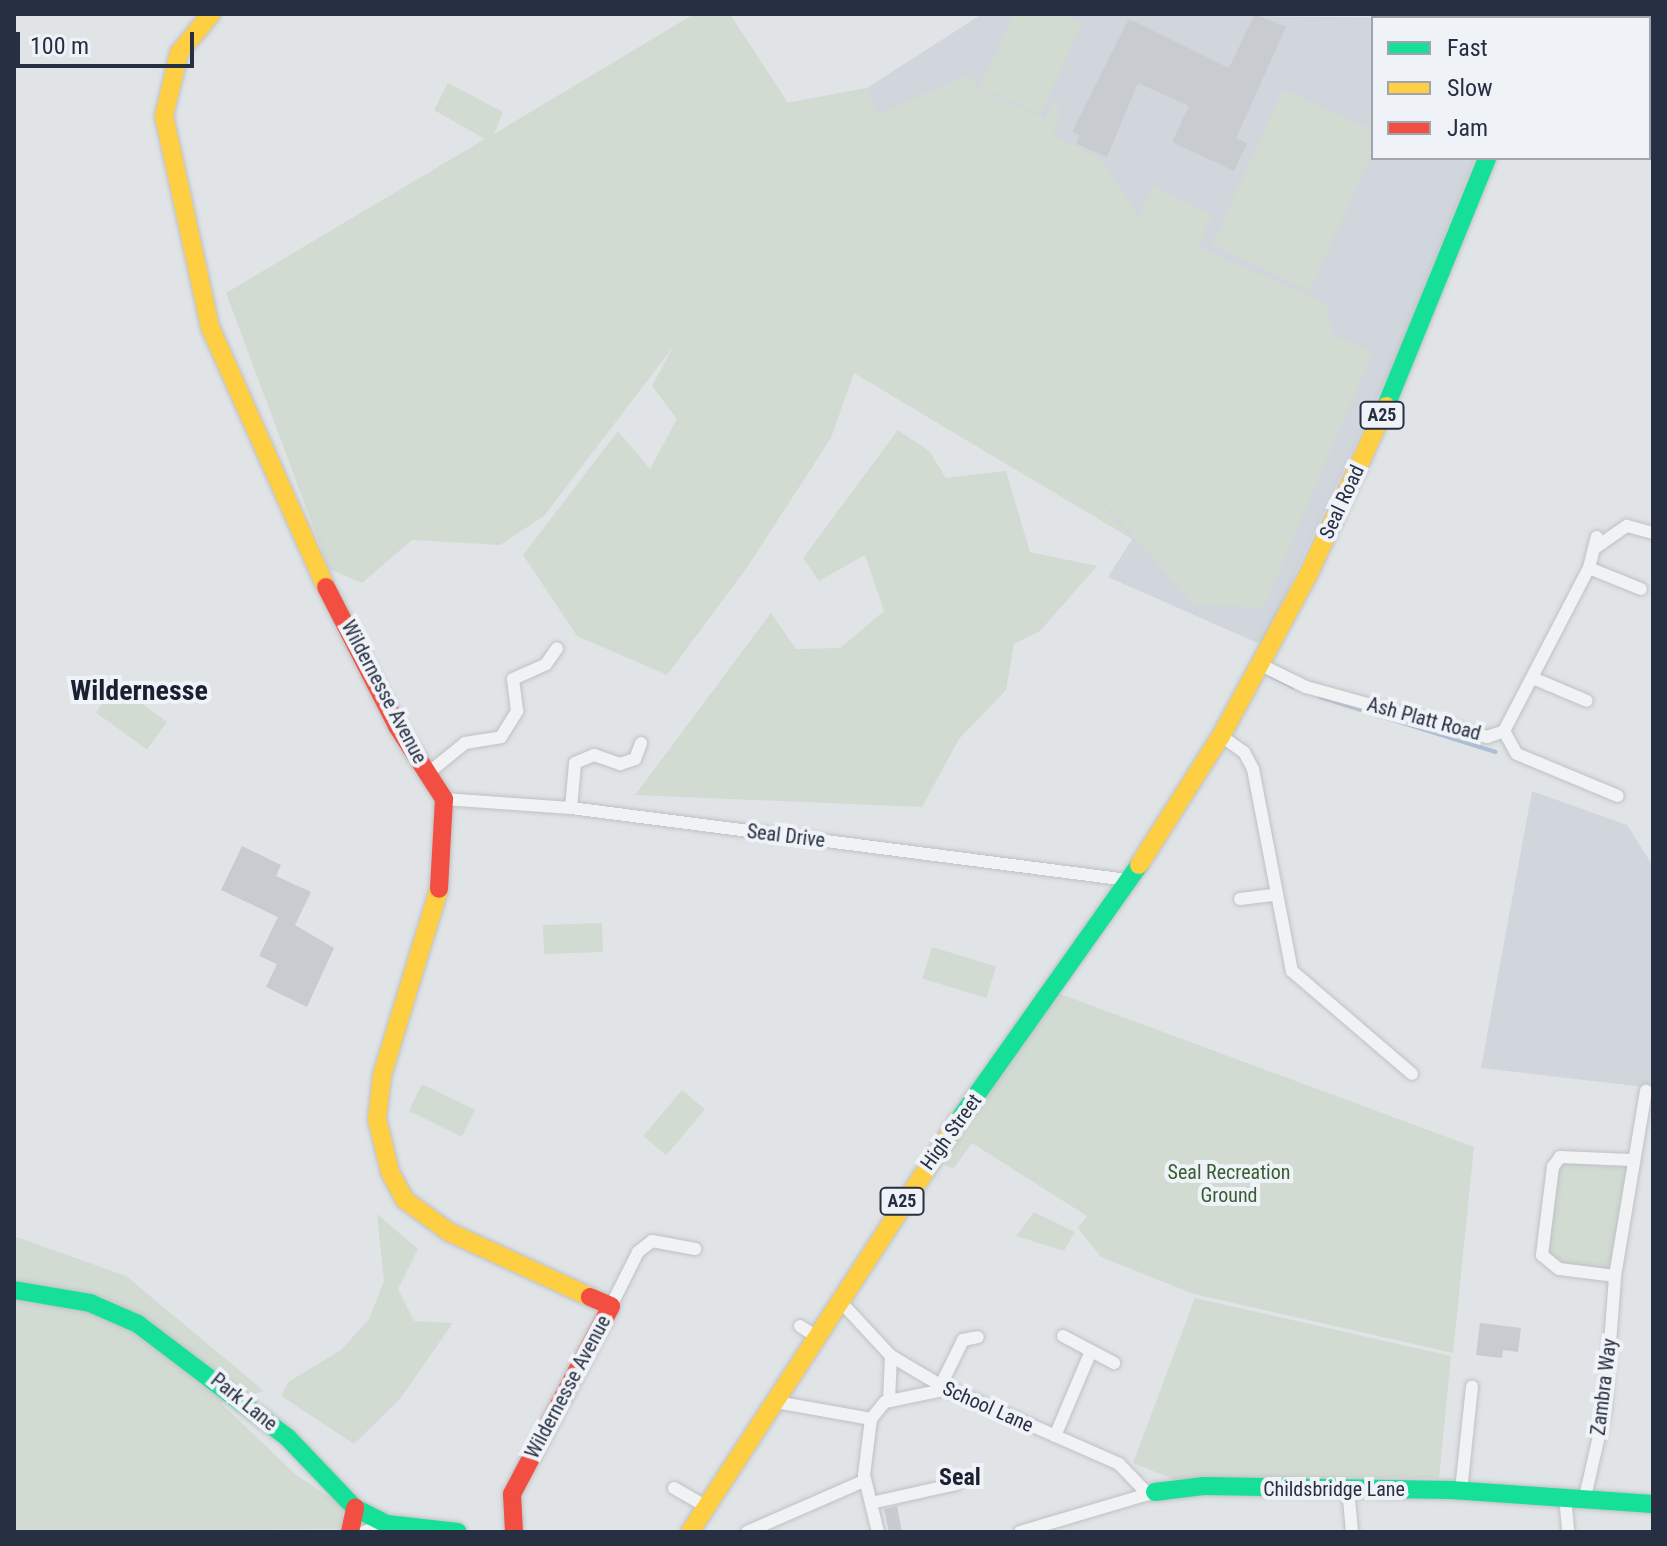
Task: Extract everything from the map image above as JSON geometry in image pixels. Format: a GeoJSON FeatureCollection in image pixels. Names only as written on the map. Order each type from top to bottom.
{"type":"FeatureCollection","features":[{"type":"Feature","properties":{"kind":"main road","name":"Wildernesse Avenue"},"geometry":{"type":"LineString","coordinates":[[211,14],[179,53],[164,116],[210,327],[300,536],[427,774],[444,799],[445,849],[436,904],[382,1076],[377,1119],[390,1172],[405,1200],[449,1232],[507,1264],[611,1306],[512,1494],[514,1532]]}},
{"type":"Feature","properties":{"kind":"main road","name":"Seal Road"},"geometry":{"type":"LineString","coordinates":[[1261,665],[1389,400],[1486,160]]}},
{"type":"Feature","properties":{"kind":"main road","name":"High Street"},"geometry":{"type":"LineString","coordinates":[[690,1532],[915,1182],[1128,880],[1221,736],[1261,665]]}},
{"type":"Feature","properties":{"kind":"main road","name":"Park Lane"},"geometry":{"type":"LineString","coordinates":[[14,1290],[90,1303],[138,1324],[288,1438],[355,1508],[387,1524],[458,1532]]}},
{"type":"Feature","properties":{"kind":"main road","name":"Childsbridge Lane"},"geometry":{"type":"LineString","coordinates":[[1152,1493],[1204,1486],[1348,1488],[1565,1495],[1653,1504]]}},
{"type":"Feature","properties":{"kind":"main road"},"geometry":{"type":"LineString","coordinates":[[350,1532],[355,1508]]}},
{"type":"Feature","properties":{"kind":"street"},"geometry":{"type":"LineString","coordinates":[[1504,731],[1535,679],[1589,568],[1596,542],[1627,526],[1653,533]]}},
{"type":"Feature","properties":{"kind":"street"},"geometry":{"type":"LineString","coordinates":[[1589,568],[1641,589]]}},
{"type":"Feature","properties":{"kind":"street"},"geometry":{"type":"LineString","coordinates":[[427,774],[465,743],[501,737],[517,711],[513,679],[546,664],[557,648]]}},
{"type":"Feature","properties":{"kind":"street","name":"Ash Platt Road"},"geometry":{"type":"LineString","coordinates":[[1261,665],[1306,687],[1487,737],[1504,731],[1517,754],[1618,796]]}},
{"type":"Feature","properties":{"kind":"street"},"geometry":{"type":"LineString","coordinates":[[1535,679],[1587,701]]}},
{"type":"Feature","properties":{"kind":"street"},"geometry":{"type":"LineString","coordinates":[[1221,736],[1252,764],[1286,955],[1298,980],[1412,1074]]}},
{"type":"Feature","properties":{"kind":"street"},"geometry":{"type":"LineString","coordinates":[[571,808],[575,763],[594,755],[620,764],[635,759],[641,743]]}},
{"type":"Feature","properties":{"kind":"street","name":"Seal Drive"},"geometry":{"type":"LineString","coordinates":[[444,799],[571,808],[1128,880]]}},
{"type":"Feature","properties":{"kind":"street"},"geometry":{"type":"LineString","coordinates":[[1240,899],[1275,895]]}},
{"type":"Feature","properties":{"kind":"street","name":"Zambra Way"},"geometry":{"type":"LineString","coordinates":[[1585,1497],[1605,1410],[1615,1276],[1631,1160],[1646,1091]]}},
{"type":"Feature","properties":{"kind":"street"},"geometry":{"type":"LineString","coordinates":[[1615,1276],[1559,1269],[1542,1255],[1553,1167],[1560,1157],[1631,1160]]}},
{"type":"Feature","properties":{"kind":"street"},"geometry":{"type":"LineString","coordinates":[[611,1306],[638,1252],[652,1241],[695,1249]]}},
{"type":"Feature","properties":{"kind":"street","name":"School Lane"},"geometry":{"type":"LineString","coordinates":[[840,1301],[891,1356],[940,1385],[1125,1467],[1152,1493]]}},
{"type":"Feature","properties":{"kind":"street"},"geometry":{"type":"LineString","coordinates":[[800,1326],[817,1337]]}},
{"type":"Feature","properties":{"kind":"street"},"geometry":{"type":"LineString","coordinates":[[1063,1336],[1114,1363]]}},
{"type":"Feature","properties":{"kind":"street"},"geometry":{"type":"LineString","coordinates":[[878,1532],[864,1481],[871,1419],[889,1401],[940,1385],[963,1340],[978,1337]]}},
{"type":"Feature","properties":{"kind":"street"},"geometry":{"type":"LineString","coordinates":[[1055,1436],[1091,1351]]}},
{"type":"Feature","properties":{"kind":"street"},"geometry":{"type":"LineString","coordinates":[[889,1401],[891,1356]]}},
{"type":"Feature","properties":{"kind":"street"},"geometry":{"type":"LineString","coordinates":[[1461,1491],[1472,1387]]}},
{"type":"Feature","properties":{"kind":"street"},"geometry":{"type":"LineString","coordinates":[[776,1402],[788,1409],[871,1419]]}},
{"type":"Feature","properties":{"kind":"street"},"geometry":{"type":"LineString","coordinates":[[747,1532],[864,1481]]}},
{"type":"Feature","properties":{"kind":"street"},"geometry":{"type":"LineString","coordinates":[[871,1503],[957,1484]]}},
{"type":"Feature","properties":{"kind":"street"},"geometry":{"type":"LineString","coordinates":[[674,1488],[707,1507]]}},
{"type":"Feature","properties":{"kind":"street"},"geometry":{"type":"LineString","coordinates":[[1348,1488],[1352,1532]]}},
{"type":"Feature","properties":{"kind":"street","name":"Childsbridge Lane"},"geometry":{"type":"LineString","coordinates":[[1020,1532],[1152,1493]]}},
{"type":"Feature","properties":{"kind":"street"},"geometry":{"type":"LineString","coordinates":[[1565,1495],[1568,1532]]}},
{"type":"Feature","properties":{"kind":"street"},"geometry":{"type":"LineString","coordinates":[[364,1532],[387,1524]]}},
{"type":"Feature","properties":{"kind":"shaded area"},"geometry":{"type":"Polygon","coordinates":[[[982,14],[1371,17],[1371,160],[1474,160],[1398,353],[1262,645],[1108,577],[1132,539],[664,228],[787,103],[867,88],[982,14]]]}},
{"type":"Feature","properties":{"kind":"shaded area"},"geometry":{"type":"Polygon","coordinates":[[[1532,791],[1627,825],[1653,866],[1653,1088],[1481,1068],[1532,791]]]}},
{"type":"Feature","properties":{"kind":"green space"},"geometry":{"type":"Polygon","coordinates":[[[694,14],[730,14],[788,103],[867,88],[878,114],[968,75],[979,89],[1045,119],[1053,102],[1061,112],[1053,135],[1100,158],[1139,217],[1153,186],[1212,215],[1199,247],[1326,303],[1334,336],[1373,352],[1264,607],[1194,606],[1044,433],[1132,539],[854,373],[831,438],[746,569],[667,675],[577,636],[523,555],[618,431],[650,469],[677,419],[652,386],[673,347],[544,516],[500,545],[412,540],[362,583],[329,569],[226,293],[485,139],[434,110],[448,83],[503,112],[494,134],[694,14]]]}},
{"type":"Feature","properties":{"kind":"green space"},"geometry":{"type":"Polygon","coordinates":[[[1014,14],[1061,14],[1082,23],[1041,115],[980,86],[1014,14]]]}},
{"type":"Feature","properties":{"kind":"green space"},"geometry":{"type":"Polygon","coordinates":[[[1283,89],[1371,129],[1371,155],[1310,291],[1212,245],[1283,89]]]}},
{"type":"Feature","properties":{"kind":"green space"},"geometry":{"type":"Polygon","coordinates":[[[898,430],[929,451],[946,478],[1006,471],[1030,552],[1097,566],[1040,631],[1014,644],[1006,690],[959,739],[922,807],[635,795],[771,613],[796,649],[840,648],[884,611],[865,555],[819,581],[803,558],[898,430]]]}},
{"type":"Feature","properties":{"kind":"green space"},"geometry":{"type":"Polygon","coordinates":[[[116,685],[167,722],[147,750],[96,713],[116,685]]]}},
{"type":"Feature","properties":{"kind":"green space"},"geometry":{"type":"Polygon","coordinates":[[[602,923],[603,952],[544,954],[543,925],[602,923]]]}},
{"type":"Feature","properties":{"kind":"green space"},"geometry":{"type":"Polygon","coordinates":[[[932,947],[996,967],[986,998],[922,979],[932,947]]]}},
{"type":"Feature","properties":{"kind":"green space","name":"Seal Recreation Ground"},"geometry":{"type":"Polygon","coordinates":[[[1055,992],[1474,1147],[1453,1353],[1194,1294],[1101,1257],[1078,1228],[1087,1216],[972,1143],[953,1169],[938,1161],[1055,992]]]}},
{"type":"Feature","properties":{"kind":"green space"},"geometry":{"type":"Polygon","coordinates":[[[422,1084],[475,1110],[462,1137],[409,1111],[422,1084]]]}},
{"type":"Feature","properties":{"kind":"green space"},"geometry":{"type":"Polygon","coordinates":[[[682,1090],[705,1109],[666,1155],[643,1136],[682,1090]]]}},
{"type":"Feature","properties":{"kind":"green space"},"geometry":{"type":"Polygon","coordinates":[[[1560,1157],[1631,1160],[1615,1276],[1559,1269],[1542,1255],[1560,1157]]]}},
{"type":"Feature","properties":{"kind":"green space"},"geometry":{"type":"Polygon","coordinates":[[[1034,1212],[1075,1232],[1064,1251],[1016,1236],[1034,1212]]]}},
{"type":"Feature","properties":{"kind":"green space"},"geometry":{"type":"Polygon","coordinates":[[[377,1214],[418,1249],[398,1289],[414,1321],[453,1323],[400,1399],[354,1444],[281,1396],[288,1382],[341,1350],[369,1319],[384,1281],[377,1214]]]}},
{"type":"Feature","properties":{"kind":"green space"},"geometry":{"type":"Polygon","coordinates":[[[14,1236],[126,1276],[264,1391],[221,1403],[295,1474],[341,1505],[345,1529],[14,1532],[14,1236]]]}},
{"type":"Feature","properties":{"kind":"green space"},"geometry":{"type":"Polygon","coordinates":[[[1195,1298],[1451,1356],[1439,1478],[1257,1477],[1183,1483],[1133,1463],[1195,1298]]]}},
{"type":"Feature","properties":{"kind":"building"},"geometry":{"type":"Polygon","coordinates":[[[1255,14],[1286,27],[1236,138],[1247,143],[1234,171],[1172,142],[1189,106],[1138,83],[1107,157],[1077,144],[1079,135],[1072,132],[1129,19],[1229,68],[1255,14]]]}},
{"type":"Feature","properties":{"kind":"building"},"geometry":{"type":"Polygon","coordinates":[[[242,846],[281,865],[276,876],[311,892],[295,925],[334,948],[307,1007],[266,987],[277,964],[259,956],[278,917],[221,890],[242,846]]]}},
{"type":"Feature","properties":{"kind":"building"},"geometry":{"type":"Polygon","coordinates":[[[1480,1323],[1521,1328],[1518,1352],[1503,1350],[1502,1358],[1476,1355],[1480,1323]]]}},
{"type":"Feature","properties":{"kind":"building"},"geometry":{"type":"Polygon","coordinates":[[[897,1506],[902,1532],[889,1532],[884,1509],[897,1506]]]}},
{"type":"Feature","properties":{"kind":"waterway"},"geometry":{"type":"LineString","coordinates":[[1265,673],[1293,687]]}},
{"type":"Feature","properties":{"kind":"waterway"},"geometry":{"type":"LineString","coordinates":[[1320,697],[1496,752]]}},
{"type":"Feature","properties":{"kind":"traffic: fast"},"geometry":{"type":"LineString","coordinates":[[1386,406],[1486,160]]}},
{"type":"Feature","properties":{"kind":"traffic: fast"},"geometry":{"type":"LineString","coordinates":[[958,1121],[1139,865]]}},
{"type":"Feature","properties":{"kind":"traffic: fast"},"geometry":{"type":"LineString","coordinates":[[14,1290],[90,1303],[138,1324],[288,1438],[355,1508],[387,1524],[458,1532]]}},
{"type":"Feature","properties":{"kind":"traffic: fast"},"geometry":{"type":"LineString","coordinates":[[1155,1492],[1204,1486],[1451,1490],[1653,1504]]}},
{"type":"Feature","properties":{"kind":"traffic: slow"},"geometry":{"type":"LineString","coordinates":[[211,14],[179,53],[164,116],[210,327],[326,587]]}},
{"type":"Feature","properties":{"kind":"traffic: slow"},"geometry":{"type":"LineString","coordinates":[[1139,865],[1221,736],[1309,573],[1386,406]]}},
{"type":"Feature","properties":{"kind":"traffic: slow"},"geometry":{"type":"LineString","coordinates":[[439,889],[382,1076],[377,1119],[390,1172],[405,1200],[449,1232],[590,1297]]}},
{"type":"Feature","properties":{"kind":"traffic: slow"},"geometry":{"type":"LineString","coordinates":[[690,1532],[958,1121]]}},
{"type":"Feature","properties":{"kind":"traffic: jam"},"geometry":{"type":"LineString","coordinates":[[326,587],[397,726],[444,799],[439,889]]}},
{"type":"Feature","properties":{"kind":"traffic: jam"},"geometry":{"type":"LineString","coordinates":[[514,1532],[512,1494],[611,1306],[590,1297]]}},
{"type":"Feature","properties":{"kind":"traffic: jam"},"geometry":{"type":"LineString","coordinates":[[350,1532],[355,1508]]}},
{"type":"Feature","properties":{"kind":"district","name":"Wildernesse"},"geometry":{"type":"Point","coordinates":[139,691]}},
{"type":"Feature","properties":{"kind":"district","name":"Seal"},"geometry":{"type":"Point","coordinates":[960,1478]}}]}
